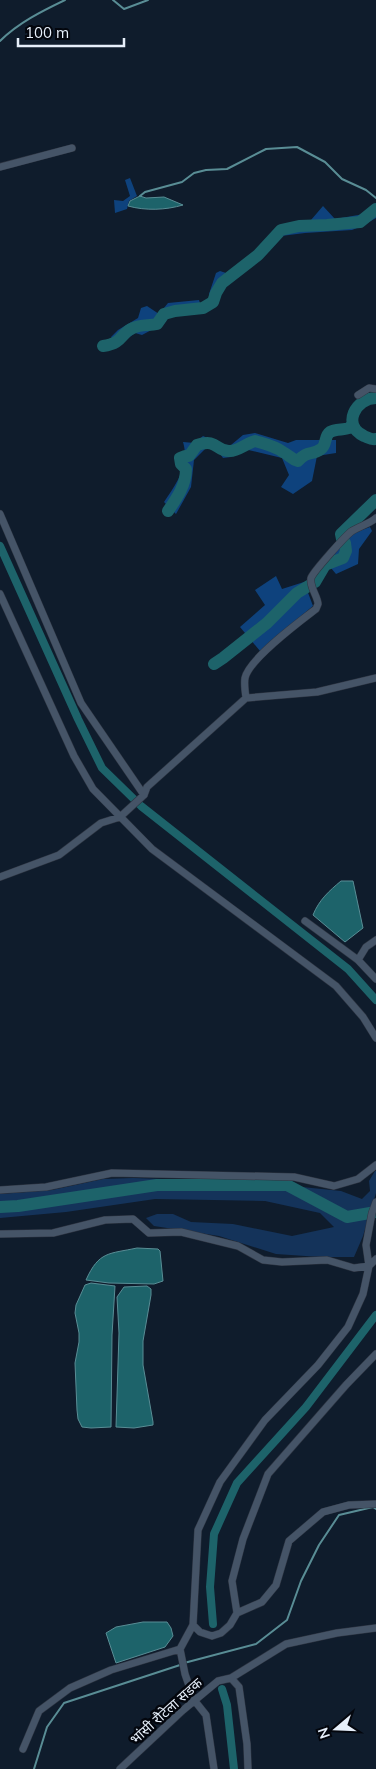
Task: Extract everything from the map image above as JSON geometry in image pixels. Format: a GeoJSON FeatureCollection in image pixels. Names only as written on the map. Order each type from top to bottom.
{"type":"FeatureCollection","features":[{"type":"Feature","properties":{"kind":"street"},"geometry":{"type":"LineString","coordinates":[[0,167],[72,148]]}},
{"type":"Feature","properties":{"kind":"street"},"geometry":{"type":"LineString","coordinates":[[358,395],[369,388],[376,389]]}},
{"type":"Feature","properties":{"kind":"street"},"geometry":{"type":"LineString","coordinates":[[0,514],[81,703],[144,795]]}},
{"type":"Feature","properties":{"kind":"street"},"geometry":{"type":"LineString","coordinates":[[246,698],[245,678],[261,654],[316,609],[318,600],[311,577],[351,531],[365,526],[376,518]]}},
{"type":"Feature","properties":{"kind":"street"},"geometry":{"type":"LineString","coordinates":[[0,594],[74,756],[93,788],[122,814],[152,849],[336,986],[363,1018],[376,1038]]}},
{"type":"Feature","properties":{"kind":"street"},"geometry":{"type":"LineString","coordinates":[[0,878],[59,855],[101,822],[122,814],[144,795],[147,787],[246,698],[317,692],[376,678]]}},
{"type":"Feature","properties":{"kind":"street"},"geometry":{"type":"LineString","coordinates":[[305,921],[358,960],[376,979]]}},
{"type":"Feature","properties":{"kind":"street"},"geometry":{"type":"LineString","coordinates":[[358,960],[366,948],[376,940]]}},
{"type":"Feature","properties":{"kind":"street"},"geometry":{"type":"LineString","coordinates":[[0,1190],[46,1187],[112,1173],[294,1177],[334,1186],[358,1179],[376,1165]]}},
{"type":"Feature","properties":{"kind":"street"},"geometry":{"type":"LineString","coordinates":[[214,1769],[206,1715],[194,1700],[185,1674],[180,1649],[192,1625],[198,1530],[220,1482],[265,1420],[318,1364],[348,1327],[363,1294],[369,1266],[366,1245],[376,1202]]}},
{"type":"Feature","properties":{"kind":"street"},"geometry":{"type":"LineString","coordinates":[[0,1234],[52,1233],[105,1220],[133,1219],[149,1233],[181,1232],[238,1246],[263,1260],[282,1262],[327,1260],[354,1268],[369,1266],[376,1258]]}},
{"type":"Feature","properties":{"kind":"street"},"geometry":{"type":"LineString","coordinates":[[237,1613],[232,1580],[243,1539],[268,1474],[376,1354]]}},
{"type":"Feature","properties":{"kind":"street"},"geometry":{"type":"LineString","coordinates":[[192,1625],[200,1632],[212,1636],[222,1633],[230,1625],[237,1613],[262,1602],[276,1586],[289,1541],[323,1512],[349,1505],[376,1504]]}},
{"type":"Feature","properties":{"kind":"street","name":"भांसी रौटेला सडक"},"geometry":{"type":"LineString","coordinates":[[120,1769],[194,1700],[218,1681],[232,1678],[286,1644],[337,1633],[376,1628]]}},
{"type":"Feature","properties":{"kind":"street"},"geometry":{"type":"LineString","coordinates":[[24,1749],[39,1710],[70,1688],[111,1670],[180,1649]]}},
{"type":"Feature","properties":{"kind":"street"},"geometry":{"type":"LineString","coordinates":[[232,1678],[239,1687],[247,1744],[248,1769]]}},
{"type":"Feature","properties":{"kind":"shaded area"},"geometry":{"type":"Polygon","coordinates":[[[130,178],[137,196],[129,201],[127,209],[115,213],[114,200],[123,201],[130,196],[125,180],[130,178]]]}},
{"type":"Feature","properties":{"kind":"shaded area"},"geometry":{"type":"Polygon","coordinates":[[[140,196],[146,198],[164,197],[183,205],[156,209],[128,206],[130,201],[140,196]]]}},
{"type":"Feature","properties":{"kind":"shaded area"},"geometry":{"type":"Polygon","coordinates":[[[323,206],[335,219],[364,214],[376,206],[376,218],[352,230],[281,236],[269,246],[263,242],[291,223],[311,220],[323,206]]]}},
{"type":"Feature","properties":{"kind":"shaded area"},"geometry":{"type":"Polygon","coordinates":[[[220,271],[229,274],[231,279],[224,284],[223,291],[212,306],[209,294],[216,273],[220,271]]]}},
{"type":"Feature","properties":{"kind":"shaded area"},"geometry":{"type":"Polygon","coordinates":[[[199,300],[202,310],[167,316],[157,327],[142,335],[135,333],[118,346],[111,337],[118,330],[138,318],[141,308],[147,306],[159,314],[168,303],[199,300]]]}},
{"type":"Feature","properties":{"kind":"shaded area"},"geometry":{"type":"Polygon","coordinates":[[[255,433],[288,443],[296,440],[336,440],[336,453],[317,456],[312,481],[293,494],[281,487],[289,475],[282,458],[244,449],[231,457],[223,458],[216,448],[206,448],[194,460],[191,487],[176,514],[164,502],[181,474],[185,459],[183,442],[195,443],[203,436],[226,446],[231,445],[243,435],[255,433]]]}},
{"type":"Feature","properties":{"kind":"shaded area"},"geometry":{"type":"Polygon","coordinates":[[[370,527],[372,531],[359,549],[358,564],[336,574],[326,562],[353,533],[370,527]]]}},
{"type":"Feature","properties":{"kind":"shaded area"},"geometry":{"type":"Polygon","coordinates":[[[276,576],[282,589],[304,582],[313,606],[260,651],[240,627],[265,605],[255,590],[276,576]]]}},
{"type":"Feature","properties":{"kind":"shaded area"},"geometry":{"type":"Polygon","coordinates":[[[341,881],[353,881],[363,928],[345,942],[313,915],[325,896],[341,881]]]}},
{"type":"Feature","properties":{"kind":"shaded area"},"geometry":{"type":"Polygon","coordinates":[[[375,1171],[376,1193],[363,1236],[354,1257],[276,1254],[219,1236],[154,1226],[146,1218],[157,1214],[173,1214],[191,1222],[233,1224],[292,1236],[334,1227],[320,1213],[265,1201],[155,1199],[66,1212],[0,1218],[0,1194],[52,1190],[103,1179],[133,1178],[253,1182],[341,1191],[362,1199],[370,1191],[369,1181],[375,1171]]]}},
{"type":"Feature","properties":{"kind":"shaded area"},"geometry":{"type":"Polygon","coordinates":[[[137,1248],[158,1249],[160,1251],[163,1281],[154,1284],[109,1283],[86,1280],[100,1259],[106,1255],[137,1248]]]}},
{"type":"Feature","properties":{"kind":"shaded area"},"geometry":{"type":"Polygon","coordinates":[[[91,1283],[115,1286],[112,1335],[111,1427],[82,1427],[78,1419],[75,1363],[79,1333],[75,1313],[76,1305],[85,1285],[91,1283]]]}},
{"type":"Feature","properties":{"kind":"shaded area"},"geometry":{"type":"Polygon","coordinates":[[[147,1286],[151,1289],[151,1295],[143,1341],[143,1365],[153,1425],[134,1428],[116,1427],[119,1333],[117,1297],[124,1287],[147,1286]]]}},
{"type":"Feature","properties":{"kind":"shaded area"},"geometry":{"type":"Polygon","coordinates":[[[143,1622],[167,1622],[173,1636],[165,1647],[116,1663],[106,1633],[116,1627],[143,1622]]]}},
{"type":"Feature","properties":{"kind":"waterway"},"geometry":{"type":"LineString","coordinates":[[0,41],[22,23],[65,0]]}},
{"type":"Feature","properties":{"kind":"waterway"},"geometry":{"type":"LineString","coordinates":[[113,0],[124,9],[148,0]]}},
{"type":"Feature","properties":{"kind":"waterway"},"geometry":{"type":"LineString","coordinates":[[140,196],[145,192],[182,182],[194,173],[206,170],[227,169],[266,149],[297,147],[325,162],[342,179],[366,190],[376,198]]}},
{"type":"Feature","properties":{"kind":"waterway"},"geometry":{"type":"LineString","coordinates":[[103,346],[115,343],[126,332],[136,327],[157,324],[164,314],[203,308],[213,302],[222,283],[258,255],[281,230],[299,226],[360,222],[376,209]]}},
{"type":"Feature","properties":{"kind":"waterway"},"geometry":{"type":"LineString","coordinates":[[376,398],[362,402],[357,407],[352,419],[357,431],[364,436],[376,439]]}},
{"type":"Feature","properties":{"kind":"waterway"},"geometry":{"type":"LineString","coordinates":[[168,511],[178,496],[186,475],[186,469],[181,464],[180,458],[189,456],[197,445],[209,443],[222,450],[230,451],[255,441],[277,448],[298,461],[304,455],[321,449],[330,432],[349,428],[352,425]]}},
{"type":"Feature","properties":{"kind":"waterway"},"geometry":{"type":"LineString","coordinates":[[342,539],[341,534],[376,500]]}},
{"type":"Feature","properties":{"kind":"waterway"},"geometry":{"type":"LineString","coordinates":[[214,664],[267,623],[297,593],[315,582],[325,565],[343,558],[346,551],[345,543]]}},
{"type":"Feature","properties":{"kind":"waterway"},"geometry":{"type":"LineString","coordinates":[[0,546],[102,768],[141,806],[348,969],[376,1000]]}},
{"type":"Feature","properties":{"kind":"waterway"},"geometry":{"type":"LineString","coordinates":[[0,1207],[18,1206],[157,1185],[287,1185],[347,1217],[376,1212]]}},
{"type":"Feature","properties":{"kind":"waterway"},"geometry":{"type":"LineString","coordinates":[[213,1624],[210,1587],[214,1534],[237,1483],[306,1407],[376,1315]]}},
{"type":"Feature","properties":{"kind":"waterway"},"geometry":{"type":"LineString","coordinates":[[184,1663],[256,1644],[287,1620],[301,1581],[319,1545],[339,1515],[373,1507],[376,1509]]}},
{"type":"Feature","properties":{"kind":"waterway"},"geometry":{"type":"LineString","coordinates":[[34,1769],[47,1727],[64,1703],[180,1665]]}},
{"type":"Feature","properties":{"kind":"waterway"},"geometry":{"type":"LineString","coordinates":[[222,1689],[227,1705],[234,1769]]}}]}
